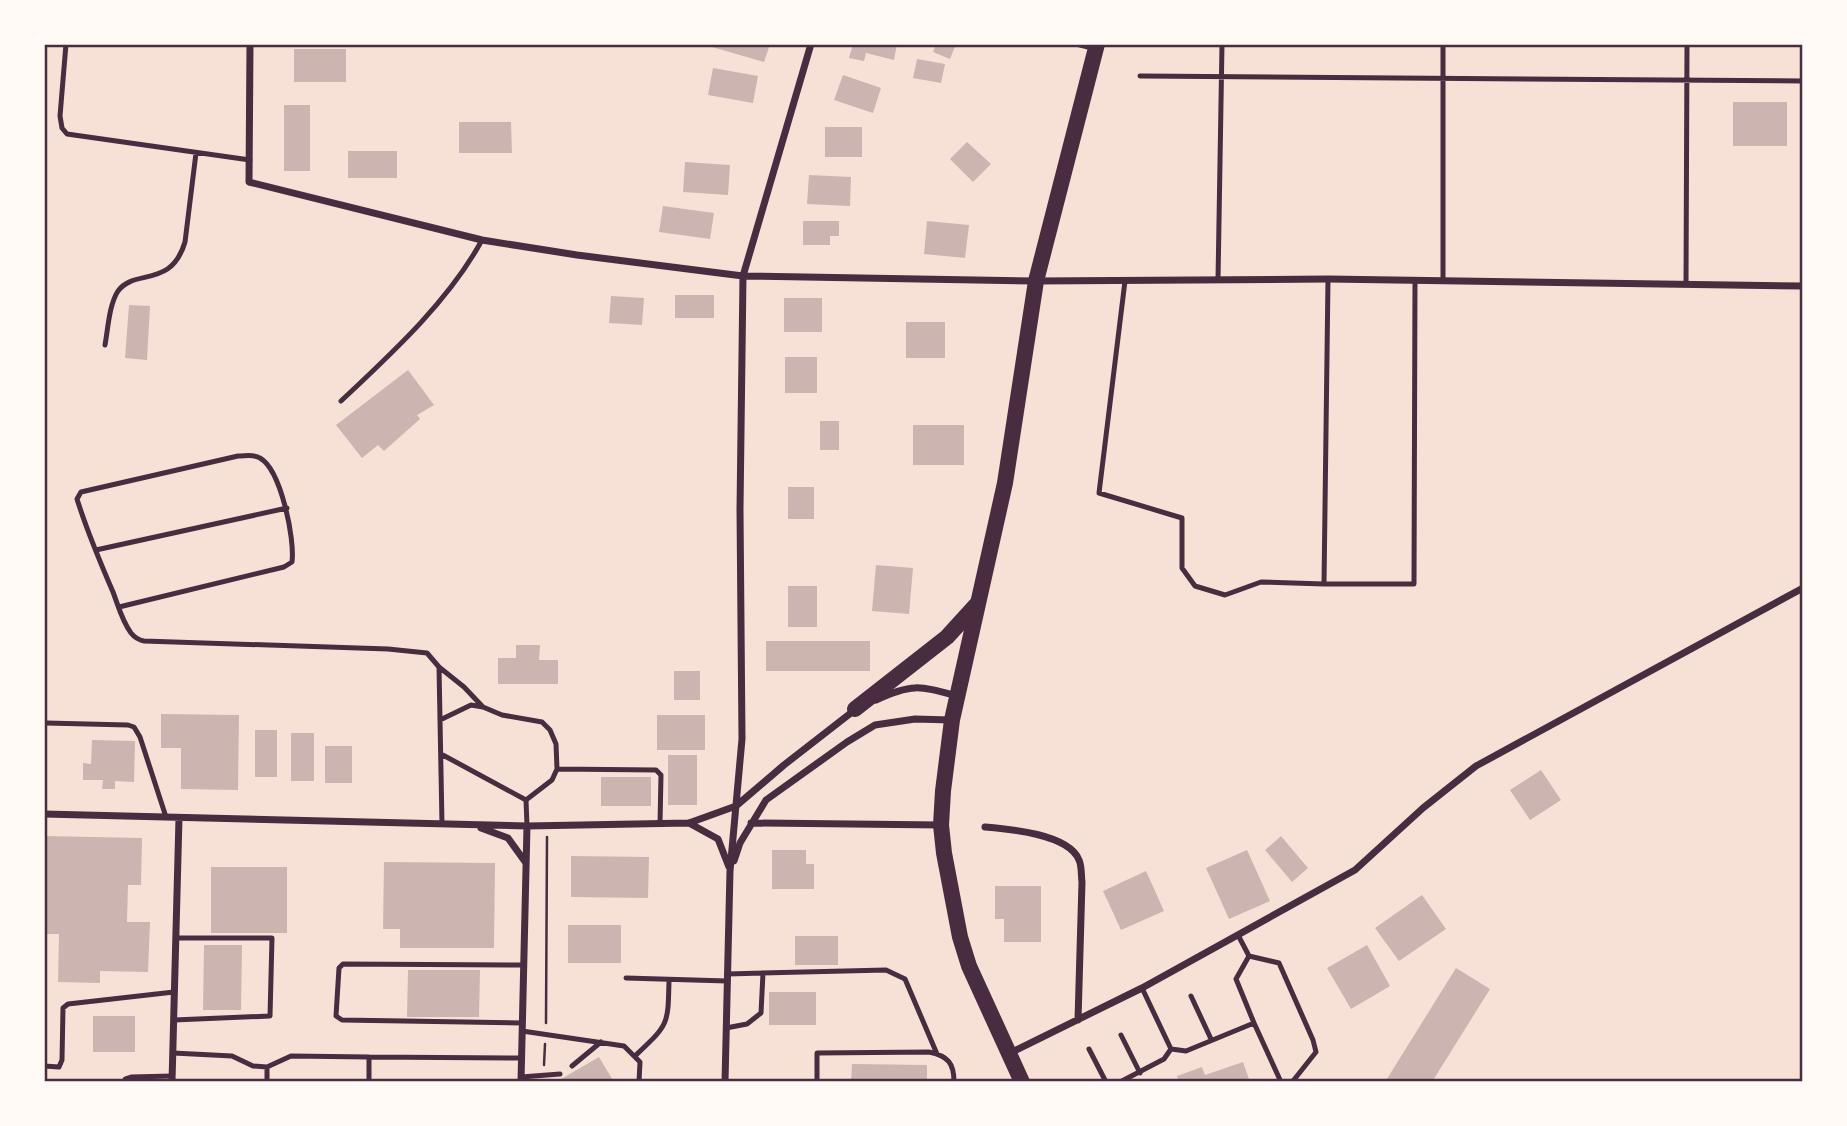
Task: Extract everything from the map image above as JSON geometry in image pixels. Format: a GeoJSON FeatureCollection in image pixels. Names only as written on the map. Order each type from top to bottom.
{"type":"FeatureCollection","features":[{"type":"Feature","properties":{"kind":"highway"},"geometry":{"type":"LineString","coordinates":[[1021,1082],[969,966],[947,880],[941,825],[952,720],[1005,483],[1036,281],[1096,46]]}},
{"type":"Feature","properties":{"kind":"highway"},"geometry":{"type":"LineString","coordinates":[[855,709],[947,638],[979,601]]}},
{"type":"Feature","properties":{"kind":"street"},"geometry":{"type":"LineString","coordinates":[[250,44],[249,182],[482,240],[577,255],[743,276],[1036,281],[1328,279],[1803,286]]}},
{"type":"Feature","properties":{"kind":"street"},"geometry":{"type":"LineString","coordinates":[[725,1082],[730,871],[742,739],[740,509],[743,276],[811,44]]}},
{"type":"Feature","properties":{"kind":"street"},"geometry":{"type":"LineString","coordinates":[[1009,1054],[1142,988],[1355,870],[1423,808],[1476,766],[1803,588]]}},
{"type":"Feature","properties":{"kind":"street"},"geometry":{"type":"LineString","coordinates":[[44,814],[527,826],[690,823],[736,806],[855,709],[900,688],[921,686],[957,696]]}},
{"type":"Feature","properties":{"kind":"street"},"geometry":{"type":"LineString","coordinates":[[730,871],[740,843],[766,800],[847,743],[875,725],[915,719],[952,720]]}},
{"type":"Feature","properties":{"kind":"street"},"geometry":{"type":"LineString","coordinates":[[172,1079],[178,818]]}},
{"type":"Feature","properties":{"kind":"street"},"geometry":{"type":"LineString","coordinates":[[690,823],[718,839],[730,871]]}},
{"type":"Feature","properties":{"kind":"street"},"geometry":{"type":"LineString","coordinates":[[751,823],[941,825]]}},
{"type":"Feature","properties":{"kind":"street"},"geometry":{"type":"LineString","coordinates":[[470,825],[508,838],[526,863]]}},
{"type":"Feature","properties":{"kind":"street"},"geometry":{"type":"LineString","coordinates":[[521,1079],[527,826]]}},
{"type":"Feature","properties":{"kind":"street"},"geometry":{"type":"LineString","coordinates":[[985,827],[1027,832],[1051,839],[1066,846],[1079,859],[1082,882],[1079,1020]]}},
{"type":"Feature","properties":{"kind":"lane"},"geometry":{"type":"LineString","coordinates":[[66,44],[60,116],[62,128],[67,134],[250,160]]}},
{"type":"Feature","properties":{"kind":"lane"},"geometry":{"type":"LineString","coordinates":[[1076,44],[1096,46]]}},
{"type":"Feature","properties":{"kind":"lane"},"geometry":{"type":"LineString","coordinates":[[1219,280],[1222,44]]}},
{"type":"Feature","properties":{"kind":"lane"},"geometry":{"type":"LineString","coordinates":[[1443,44],[1443,281]]}},
{"type":"Feature","properties":{"kind":"lane"},"geometry":{"type":"LineString","coordinates":[[1685,284],[1687,44]]}},
{"type":"Feature","properties":{"kind":"lane"},"geometry":{"type":"LineString","coordinates":[[1140,76],[1803,81]]}},
{"type":"Feature","properties":{"kind":"lane"},"geometry":{"type":"LineString","coordinates":[[105,345],[119,289],[162,272],[172,266],[181,254],[185,242],[195,153]]}},
{"type":"Feature","properties":{"kind":"lane"},"geometry":{"type":"LineString","coordinates":[[341,401],[384,360],[457,280],[482,240]]}},
{"type":"Feature","properties":{"kind":"lane"},"geometry":{"type":"LineString","coordinates":[[1324,584],[1328,279]]}},
{"type":"Feature","properties":{"kind":"lane"},"geometry":{"type":"LineString","coordinates":[[1125,281],[1099,493],[1182,518],[1182,568],[1195,586],[1225,595],[1261,582],[1414,584],[1415,280]]}},
{"type":"Feature","properties":{"kind":"lane"},"geometry":{"type":"LineString","coordinates":[[119,607],[284,567],[292,562],[287,508],[264,460],[256,455],[238,456],[89,488],[81,492],[77,499],[96,550],[119,607],[129,631],[136,639],[413,650],[427,653],[483,707]]}},
{"type":"Feature","properties":{"kind":"lane"},"geometry":{"type":"LineString","coordinates":[[96,550],[287,508]]}},
{"type":"Feature","properties":{"kind":"lane"},"geometry":{"type":"LineString","coordinates":[[439,667],[442,824]]}},
{"type":"Feature","properties":{"kind":"lane"},"geometry":{"type":"LineString","coordinates":[[440,720],[471,705],[502,715],[542,722],[550,730],[556,744],[557,769],[552,780],[526,800]]}},
{"type":"Feature","properties":{"kind":"lane"},"geometry":{"type":"LineString","coordinates":[[46,723],[134,727],[140,737],[166,817]]}},
{"type":"Feature","properties":{"kind":"lane"},"geometry":{"type":"LineString","coordinates":[[441,754],[526,800]]}},
{"type":"Feature","properties":{"kind":"lane"},"geometry":{"type":"LineString","coordinates":[[557,769],[656,770],[660,775],[660,824]]}},
{"type":"Feature","properties":{"kind":"lane"},"geometry":{"type":"LineString","coordinates":[[526,800],[527,826]]}},
{"type":"Feature","properties":{"kind":"lane"},"geometry":{"type":"LineString","coordinates":[[1238,935],[1249,956],[1279,964],[1312,1040],[1315,1052],[1291,1082]]}},
{"type":"Feature","properties":{"kind":"lane"},"geometry":{"type":"LineString","coordinates":[[174,1020],[270,1016],[272,938],[176,938]]}},
{"type":"Feature","properties":{"kind":"lane"},"geometry":{"type":"LineString","coordinates":[[1249,956],[1236,979],[1280,1082]]}},
{"type":"Feature","properties":{"kind":"lane"},"geometry":{"type":"LineString","coordinates":[[524,965],[344,964],[339,968],[336,1016],[342,1020],[522,1027],[545,1034],[624,1046],[636,1055],[640,1062],[639,1082]]}},
{"type":"Feature","properties":{"kind":"lane"},"geometry":{"type":"LineString","coordinates":[[626,978],[669,980],[727,978],[763,973],[886,970],[905,979],[937,1054]]}},
{"type":"Feature","properties":{"kind":"lane"},"geometry":{"type":"LineString","coordinates":[[726,1028],[747,1024],[761,1013],[763,973]]}},
{"type":"Feature","properties":{"kind":"lane"},"geometry":{"type":"LineString","coordinates":[[636,1055],[665,1024],[668,1015],[669,980]]}},
{"type":"Feature","properties":{"kind":"lane"},"geometry":{"type":"LineString","coordinates":[[1142,988],[1171,1049]]}},
{"type":"Feature","properties":{"kind":"lane"},"geometry":{"type":"LineString","coordinates":[[44,1066],[59,1067],[62,1060],[63,1008],[68,1004],[174,992]]}},
{"type":"Feature","properties":{"kind":"lane"},"geometry":{"type":"LineString","coordinates":[[1191,996],[1211,1040]]}},
{"type":"Feature","properties":{"kind":"lane"},"geometry":{"type":"LineString","coordinates":[[1171,1049],[1186,1051],[1254,1023]]}},
{"type":"Feature","properties":{"kind":"lane"},"geometry":{"type":"LineString","coordinates":[[1121,1035],[1140,1073]]}},
{"type":"Feature","properties":{"kind":"lane"},"geometry":{"type":"LineString","coordinates":[[572,1066],[601,1042]]}},
{"type":"Feature","properties":{"kind":"lane"},"geometry":{"type":"LineString","coordinates":[[1089,1049],[1106,1082]]}},
{"type":"Feature","properties":{"kind":"lane"},"geometry":{"type":"LineString","coordinates":[[1120,1082],[1164,1059],[1171,1049]]}},
{"type":"Feature","properties":{"kind":"lane"},"geometry":{"type":"LineString","coordinates":[[817,1082],[817,1053],[937,1054],[950,1061],[954,1068],[954,1082]]}},
{"type":"Feature","properties":{"kind":"lane"},"geometry":{"type":"LineString","coordinates":[[173,1054],[232,1056],[253,1066],[267,1068],[291,1056],[522,1058]]}},
{"type":"Feature","properties":{"kind":"lane"},"geometry":{"type":"LineString","coordinates":[[369,1058],[369,1082]]}},
{"type":"Feature","properties":{"kind":"lane"},"geometry":{"type":"LineString","coordinates":[[260,1082],[267,1080],[267,1068]]}},
{"type":"Feature","properties":{"kind":"lane"},"geometry":{"type":"LineString","coordinates":[[521,1079],[560,1074]]}},
{"type":"Feature","properties":{"kind":"lane"},"geometry":{"type":"LineString","coordinates":[[125,1082],[125,1079],[131,1077],[172,1079]]}},
{"type":"Feature","properties":{"kind":"path"},"geometry":{"type":"LineString","coordinates":[[544,1076],[546,826]]}},
{"type":"Feature","properties":{"kind":"building"},"geometry":{"type":"Polygon","coordinates":[[[713,44],[770,44],[764,62],[712,47],[713,44]]]}},
{"type":"Feature","properties":{"kind":"building"},"geometry":{"type":"Polygon","coordinates":[[[853,44],[897,44],[894,60],[866,53],[864,61],[849,58],[853,44]]]}},
{"type":"Feature","properties":{"kind":"building"},"geometry":{"type":"Polygon","coordinates":[[[936,44],[956,44],[950,59],[933,52],[936,44]]]}},
{"type":"Feature","properties":{"kind":"building"},"geometry":{"type":"Polygon","coordinates":[[[294,49],[346,49],[346,82],[294,82],[294,49]]]}},
{"type":"Feature","properties":{"kind":"building"},"geometry":{"type":"Polygon","coordinates":[[[917,59],[945,64],[941,83],[913,78],[917,59]]]}},
{"type":"Feature","properties":{"kind":"building"},"geometry":{"type":"Polygon","coordinates":[[[713,68],[758,76],[753,103],[708,95],[713,68]]]}},
{"type":"Feature","properties":{"kind":"building"},"geometry":{"type":"Polygon","coordinates":[[[843,75],[881,88],[873,113],[834,100],[843,75]]]}},
{"type":"Feature","properties":{"kind":"building"},"geometry":{"type":"Polygon","coordinates":[[[1733,102],[1787,102],[1787,146],[1733,146],[1733,102]]]}},
{"type":"Feature","properties":{"kind":"building"},"geometry":{"type":"Polygon","coordinates":[[[284,105],[310,105],[310,171],[284,171],[284,105]]]}},
{"type":"Feature","properties":{"kind":"building"},"geometry":{"type":"Polygon","coordinates":[[[459,122],[511,122],[512,153],[459,153],[459,122]]]}},
{"type":"Feature","properties":{"kind":"building"},"geometry":{"type":"Polygon","coordinates":[[[825,127],[862,127],[862,157],[825,157],[825,127]]]}},
{"type":"Feature","properties":{"kind":"building"},"geometry":{"type":"Polygon","coordinates":[[[967,142],[991,164],[973,182],[950,159],[967,142]]]}},
{"type":"Feature","properties":{"kind":"building"},"geometry":{"type":"Polygon","coordinates":[[[348,151],[397,151],[397,178],[348,178],[348,151]]]}},
{"type":"Feature","properties":{"kind":"building"},"geometry":{"type":"Polygon","coordinates":[[[685,162],[730,165],[728,195],[683,192],[685,162]]]}},
{"type":"Feature","properties":{"kind":"building"},"geometry":{"type":"Polygon","coordinates":[[[809,175],[851,177],[850,206],[807,204],[809,175]]]}},
{"type":"Feature","properties":{"kind":"building"},"geometry":{"type":"Polygon","coordinates":[[[663,206],[714,213],[710,239],[659,232],[663,206]]]}},
{"type":"Feature","properties":{"kind":"building"},"geometry":{"type":"Polygon","coordinates":[[[803,221],[839,221],[839,236],[830,236],[830,245],[803,245],[803,221]]]}},
{"type":"Feature","properties":{"kind":"building"},"geometry":{"type":"Polygon","coordinates":[[[927,221],[969,225],[965,258],[924,254],[927,221]]]}},
{"type":"Feature","properties":{"kind":"building"},"geometry":{"type":"Polygon","coordinates":[[[675,295],[714,295],[714,318],[675,318],[675,295]]]}},
{"type":"Feature","properties":{"kind":"building"},"geometry":{"type":"Polygon","coordinates":[[[611,296],[644,298],[642,325],[609,323],[611,296]]]}},
{"type":"Feature","properties":{"kind":"building"},"geometry":{"type":"Polygon","coordinates":[[[784,298],[822,298],[822,332],[784,332],[784,298]]]}},
{"type":"Feature","properties":{"kind":"building"},"geometry":{"type":"Polygon","coordinates":[[[129,305],[150,306],[147,360],[125,358],[129,305]]]}},
{"type":"Feature","properties":{"kind":"building"},"geometry":{"type":"Polygon","coordinates":[[[906,322],[945,322],[945,358],[906,358],[906,322]]]}},
{"type":"Feature","properties":{"kind":"building"},"geometry":{"type":"Polygon","coordinates":[[[785,357],[817,357],[817,393],[785,393],[785,357]]]}},
{"type":"Feature","properties":{"kind":"building"},"geometry":{"type":"Polygon","coordinates":[[[408,370],[434,405],[417,415],[420,419],[384,451],[378,445],[362,458],[336,425],[408,370]]]}},
{"type":"Feature","properties":{"kind":"building"},"geometry":{"type":"Polygon","coordinates":[[[820,421],[839,421],[839,450],[820,450],[820,421]]]}},
{"type":"Feature","properties":{"kind":"building"},"geometry":{"type":"Polygon","coordinates":[[[913,425],[964,425],[964,465],[913,465],[913,425]]]}},
{"type":"Feature","properties":{"kind":"building"},"geometry":{"type":"Polygon","coordinates":[[[788,487],[814,487],[814,519],[788,519],[788,487]]]}},
{"type":"Feature","properties":{"kind":"building"},"geometry":{"type":"Polygon","coordinates":[[[876,565],[913,568],[909,614],[872,611],[876,565]]]}},
{"type":"Feature","properties":{"kind":"building"},"geometry":{"type":"Polygon","coordinates":[[[788,586],[817,586],[817,627],[788,627],[788,586]]]}},
{"type":"Feature","properties":{"kind":"building"},"geometry":{"type":"Polygon","coordinates":[[[766,641],[870,641],[870,671],[766,671],[766,641]]]}},
{"type":"Feature","properties":{"kind":"building"},"geometry":{"type":"Polygon","coordinates":[[[516,645],[540,645],[539,660],[558,660],[558,684],[498,684],[498,658],[516,658],[516,645]]]}},
{"type":"Feature","properties":{"kind":"building"},"geometry":{"type":"Polygon","coordinates":[[[674,671],[700,671],[700,700],[674,700],[674,671]]]}},
{"type":"Feature","properties":{"kind":"building"},"geometry":{"type":"Polygon","coordinates":[[[161,714],[239,715],[238,790],[181,789],[181,748],[161,748],[161,714]]]}},
{"type":"Feature","properties":{"kind":"building"},"geometry":{"type":"Polygon","coordinates":[[[657,715],[705,715],[705,750],[657,750],[657,715]]]}},
{"type":"Feature","properties":{"kind":"building"},"geometry":{"type":"Polygon","coordinates":[[[255,730],[277,730],[277,777],[255,777],[255,730]]]}},
{"type":"Feature","properties":{"kind":"building"},"geometry":{"type":"Polygon","coordinates":[[[291,733],[314,733],[314,781],[291,781],[291,733]]]}},
{"type":"Feature","properties":{"kind":"building"},"geometry":{"type":"Polygon","coordinates":[[[92,740],[135,741],[134,782],[115,781],[115,789],[102,789],[103,780],[83,780],[83,763],[91,764],[92,740]]]}},
{"type":"Feature","properties":{"kind":"building"},"geometry":{"type":"Polygon","coordinates":[[[325,746],[352,746],[352,783],[325,783],[325,746]]]}},
{"type":"Feature","properties":{"kind":"building"},"geometry":{"type":"Polygon","coordinates":[[[668,755],[697,755],[697,805],[668,805],[668,755]]]}},
{"type":"Feature","properties":{"kind":"building"},"geometry":{"type":"Polygon","coordinates":[[[1541,770],[1561,800],[1530,820],[1510,790],[1541,770]]]}},
{"type":"Feature","properties":{"kind":"building"},"geometry":{"type":"Polygon","coordinates":[[[601,777],[651,777],[651,806],[601,806],[601,777]]]}},
{"type":"Feature","properties":{"kind":"building"},"geometry":{"type":"Polygon","coordinates":[[[44,836],[142,838],[141,885],[128,885],[127,922],[150,922],[148,972],[100,971],[100,983],[58,982],[59,934],[44,934],[44,836]]]}},
{"type":"Feature","properties":{"kind":"building"},"geometry":{"type":"Polygon","coordinates":[[[1281,836],[1308,868],[1292,882],[1265,850],[1281,836]]]}},
{"type":"Feature","properties":{"kind":"building"},"geometry":{"type":"Polygon","coordinates":[[[772,850],[806,850],[806,864],[814,864],[814,889],[772,889],[772,850]]]}},
{"type":"Feature","properties":{"kind":"building"},"geometry":{"type":"Polygon","coordinates":[[[1247,850],[1270,901],[1229,919],[1206,868],[1247,850]]]}},
{"type":"Feature","properties":{"kind":"building"},"geometry":{"type":"Polygon","coordinates":[[[571,856],[649,857],[648,898],[571,897],[571,856]]]}},
{"type":"Feature","properties":{"kind":"building"},"geometry":{"type":"Polygon","coordinates":[[[384,862],[495,863],[494,948],[400,948],[400,929],[383,929],[384,862]]]}},
{"type":"Feature","properties":{"kind":"building"},"geometry":{"type":"Polygon","coordinates":[[[211,867],[287,867],[287,933],[211,933],[211,867]]]}},
{"type":"Feature","properties":{"kind":"building"},"geometry":{"type":"Polygon","coordinates":[[[1146,871],[1164,911],[1121,930],[1103,891],[1146,871]]]}},
{"type":"Feature","properties":{"kind":"building"},"geometry":{"type":"Polygon","coordinates":[[[995,886],[1041,886],[1041,942],[1004,942],[1004,919],[995,919],[995,886]]]}},
{"type":"Feature","properties":{"kind":"building"},"geometry":{"type":"Polygon","coordinates":[[[1422,895],[1446,929],[1399,961],[1375,928],[1422,895]]]}},
{"type":"Feature","properties":{"kind":"building"},"geometry":{"type":"Polygon","coordinates":[[[568,925],[621,925],[621,963],[568,963],[568,925]]]}},
{"type":"Feature","properties":{"kind":"building"},"geometry":{"type":"Polygon","coordinates":[[[795,936],[838,936],[838,965],[795,965],[795,936]]]}},
{"type":"Feature","properties":{"kind":"building"},"geometry":{"type":"Polygon","coordinates":[[[204,945],[242,945],[241,1010],[203,1010],[204,945]]]}},
{"type":"Feature","properties":{"kind":"building"},"geometry":{"type":"Polygon","coordinates":[[[1367,945],[1390,986],[1351,1009],[1327,968],[1367,945]]]}},
{"type":"Feature","properties":{"kind":"building"},"geometry":{"type":"Polygon","coordinates":[[[1456,968],[1490,989],[1432,1082],[1385,1082],[1456,968]]]}},
{"type":"Feature","properties":{"kind":"building"},"geometry":{"type":"Polygon","coordinates":[[[408,970],[480,970],[479,1017],[407,1017],[408,970]]]}},
{"type":"Feature","properties":{"kind":"building"},"geometry":{"type":"Polygon","coordinates":[[[769,992],[816,992],[816,1025],[769,1025],[769,992]]]}},
{"type":"Feature","properties":{"kind":"building"},"geometry":{"type":"Polygon","coordinates":[[[93,1016],[135,1016],[135,1052],[93,1052],[93,1016]]]}},
{"type":"Feature","properties":{"kind":"building"},"geometry":{"type":"Polygon","coordinates":[[[599,1057],[614,1082],[556,1082],[599,1057]]]}},
{"type":"Feature","properties":{"kind":"building"},"geometry":{"type":"Polygon","coordinates":[[[1243,1062],[1250,1082],[1179,1082],[1177,1076],[1202,1067],[1205,1075],[1243,1062]]]}},
{"type":"Feature","properties":{"kind":"building"},"geometry":{"type":"Polygon","coordinates":[[[852,1064],[927,1065],[927,1082],[851,1082],[852,1064]]]}}]}
